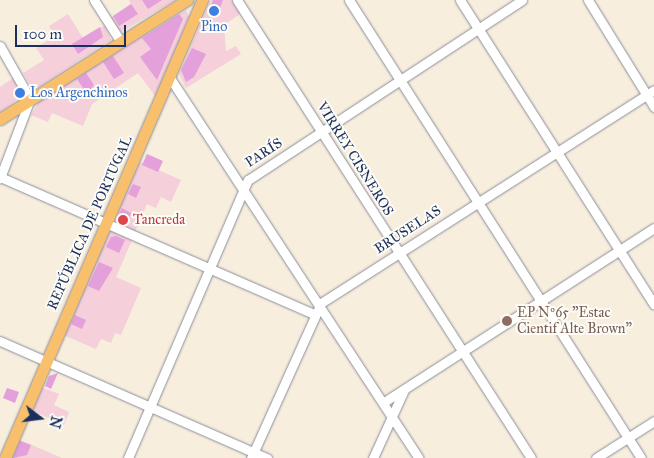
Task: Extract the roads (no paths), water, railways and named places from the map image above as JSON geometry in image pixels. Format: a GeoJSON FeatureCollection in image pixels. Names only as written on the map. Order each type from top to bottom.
{"type":"FeatureCollection","features":[{"type":"Feature","properties":{"kind":"main road"},"geometry":{"type":"LineString","coordinates":[[0,119],[187,0]]}},
{"type":"Feature","properties":{"kind":"main road","name":"REPÚBLICA DE PORTUGAL"},"geometry":{"type":"LineString","coordinates":[[5,458],[202,0]]}},
{"type":"Feature","properties":{"kind":"street"},"geometry":{"type":"LineString","coordinates":[[94,0],[121,42]]}},
{"type":"Feature","properties":{"kind":"street","name":"VIRREY CISNEROS"},"geometry":{"type":"LineString","coordinates":[[238,0],[398,254],[531,458]]}},
{"type":"Feature","properties":{"kind":"street"},"geometry":{"type":"LineString","coordinates":[[350,0],[641,458]]}},
{"type":"Feature","properties":{"kind":"street"},"geometry":{"type":"LineString","coordinates":[[460,0],[654,304]]}},
{"type":"Feature","properties":{"kind":"street","name":"PARÍS"},"geometry":{"type":"LineString","coordinates":[[128,458],[248,180],[480,31],[522,0]]}},
{"type":"Feature","properties":{"kind":"street"},"geometry":{"type":"LineString","coordinates":[[588,0],[651,92],[654,107]]}},
{"type":"Feature","properties":{"kind":"street"},"geometry":{"type":"LineString","coordinates":[[0,46],[30,99],[0,177],[313,314]]}},
{"type":"Feature","properties":{"kind":"street"},"geometry":{"type":"LineString","coordinates":[[170,78],[245,187],[419,458]]}},
{"type":"Feature","properties":{"kind":"street","name":"BRUSELAS"},"geometry":{"type":"LineString","coordinates":[[252,455],[313,314],[321,303],[651,92]]}},
{"type":"Feature","properties":{"kind":"street"},"geometry":{"type":"LineString","coordinates":[[384,402],[654,228]]}},
{"type":"Feature","properties":{"kind":"street"},"geometry":{"type":"LineString","coordinates":[[0,342],[252,455],[267,458]]}},
{"type":"Feature","properties":{"kind":"street"},"geometry":{"type":"LineString","coordinates":[[373,458],[404,388]]}},
{"type":"Feature","properties":{"kind":"street"},"geometry":{"type":"LineString","coordinates":[[596,458],[654,421]]}},
{"type":"Feature","properties":{"kind":"place","name":"Pino"},"geometry":{"type":"Point","coordinates":[214,11]}},
{"type":"Feature","properties":{"kind":"place","name":"Los Argenchinos"},"geometry":{"type":"Point","coordinates":[20,93]}},
{"type":"Feature","properties":{"kind":"place","name":"Tancreda"},"geometry":{"type":"Point","coordinates":[123,220]}},
{"type":"Feature","properties":{"kind":"place","name":"EP Nº65 \"Estac Cientif Alte Brown\""},"geometry":{"type":"Point","coordinates":[507,321]}}]}
